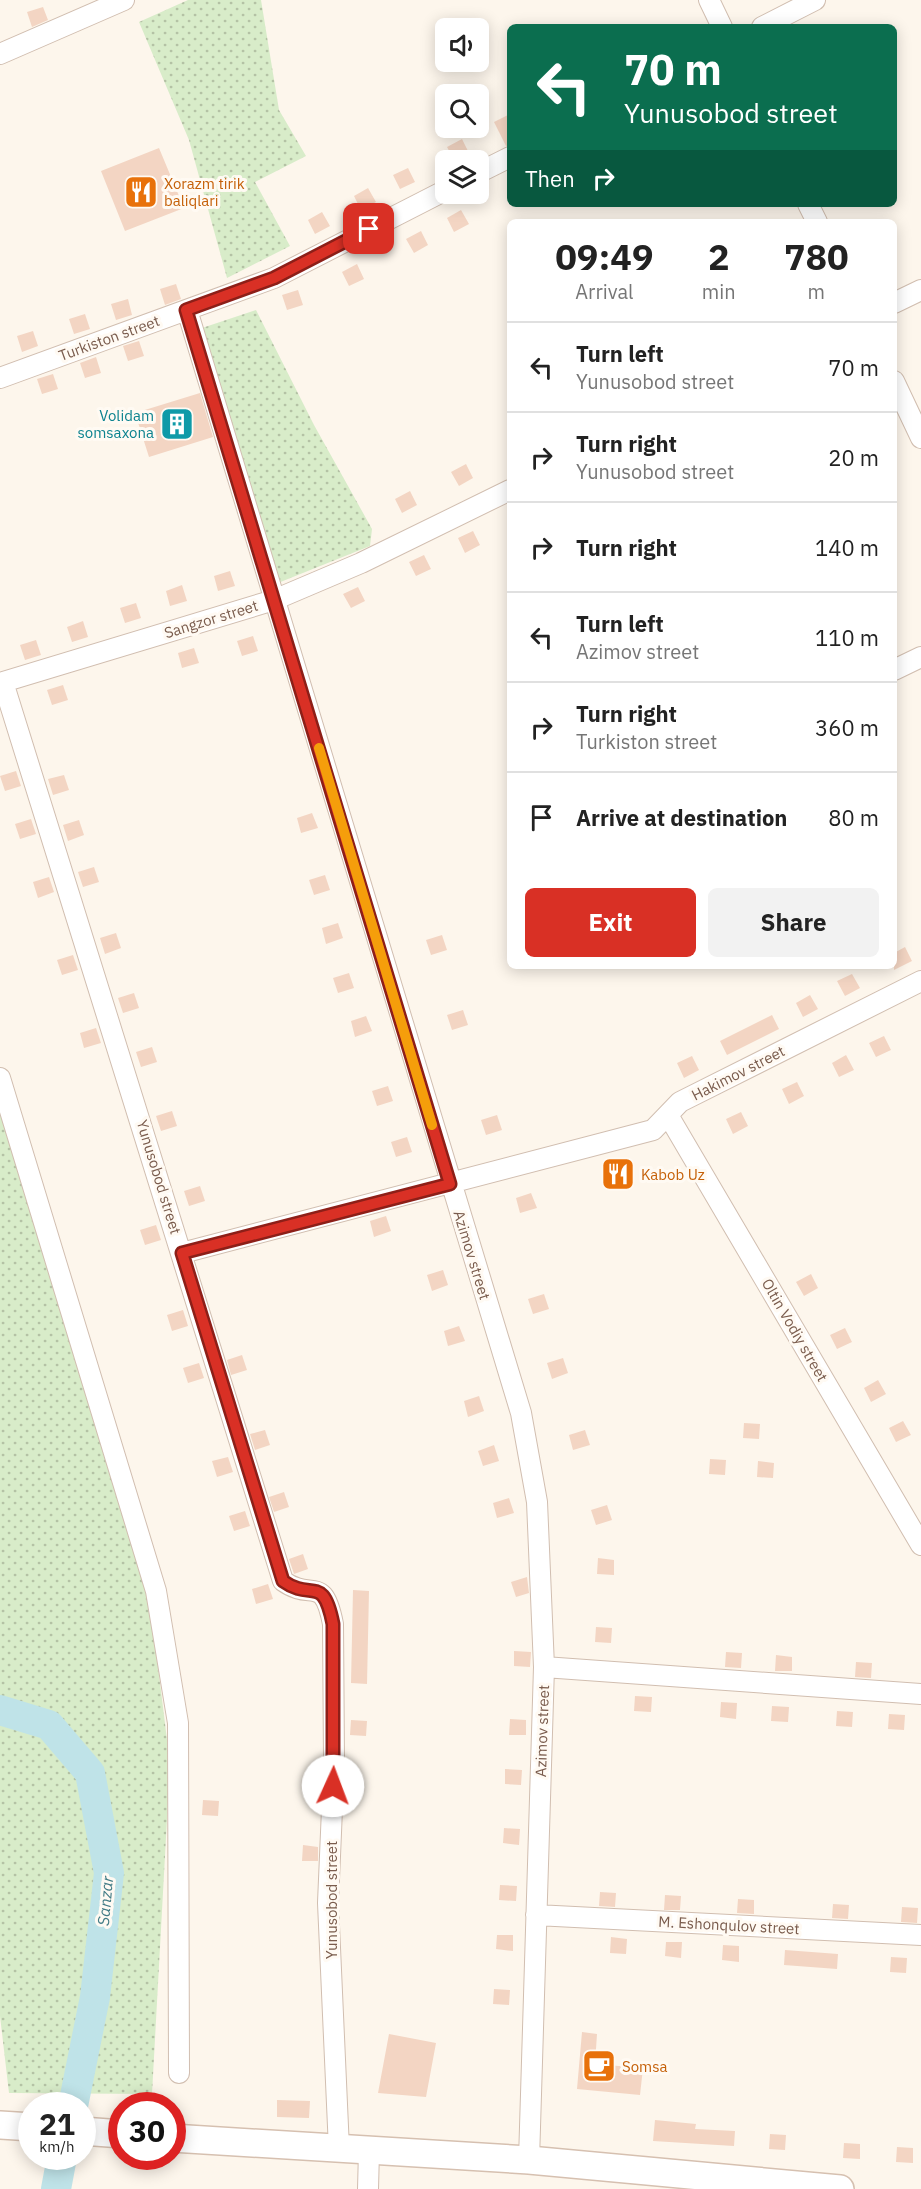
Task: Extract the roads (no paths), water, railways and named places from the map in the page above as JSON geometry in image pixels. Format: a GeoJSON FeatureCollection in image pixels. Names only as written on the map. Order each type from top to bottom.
{"type":"FeatureCollection","features":[{"type":"Feature","properties":{"kind":"main road"},"geometry":{"type":"LineString","coordinates":[[186,2139],[529,2160],[662,2181],[840,2189]]}},
{"type":"Feature","properties":{"kind":"street"},"geometry":{"type":"LineString","coordinates":[[0,54],[124,0]]}},
{"type":"Feature","properties":{"kind":"street"},"geometry":{"type":"LineString","coordinates":[[709,0],[721,24]]}},
{"type":"Feature","properties":{"kind":"street"},"geometry":{"type":"LineString","coordinates":[[768,24],[815,0]]}},
{"type":"Feature","properties":{"kind":"street"},"geometry":{"type":"LineString","coordinates":[[489,168],[507,158]]}},
{"type":"Feature","properties":{"kind":"street","name":"Turkiston street"},"geometry":{"type":"LineString","coordinates":[[0,378],[274,278],[435,196]]}},
{"type":"Feature","properties":{"kind":"street"},"geometry":{"type":"LineString","coordinates":[[897,302],[921,290]]}},
{"type":"Feature","properties":{"kind":"street","name":"Azimov street"},"geometry":{"type":"LineString","coordinates":[[186,310],[521,1413],[537,1502],[544,1667],[529,2160]]}},
{"type":"Feature","properties":{"kind":"street"},"geometry":{"type":"LineString","coordinates":[[897,387],[921,438]]}},
{"type":"Feature","properties":{"kind":"street","name":"Sangzor street"},"geometry":{"type":"LineString","coordinates":[[3,682],[274,600],[361,563],[507,491]]}},
{"type":"Feature","properties":{"kind":"street"},"geometry":{"type":"LineString","coordinates":[[897,669],[921,657]]}},
{"type":"Feature","properties":{"kind":"street","name":"Yunusobod street"},"geometry":{"type":"LineString","coordinates":[[3,682],[283,1581],[289,1586],[320,1592],[329,1602],[333,1624],[334,1762],[328,1903],[339,2149]]}},
{"type":"Feature","properties":{"kind":"street","name":"Hakimov street"},"geometry":{"type":"LineString","coordinates":[[182,1253],[653,1130],[680,1102],[921,981]]}},
{"type":"Feature","properties":{"kind":"street"},"geometry":{"type":"LineString","coordinates":[[0,1078],[156,1591],[178,1723],[179,2073]]}},
{"type":"Feature","properties":{"kind":"street","name":"Oltin Vodiy street"},"geometry":{"type":"LineString","coordinates":[[668,1115],[921,1545]]}},
{"type":"Feature","properties":{"kind":"street"},"geometry":{"type":"LineString","coordinates":[[544,1667],[921,1694]]}},
{"type":"Feature","properties":{"kind":"street","name":"M. Eshonqulov street"},"geometry":{"type":"LineString","coordinates":[[536,1915],[921,1935]]}},
{"type":"Feature","properties":{"kind":"street"},"geometry":{"type":"LineString","coordinates":[[368,2189],[369,2151]]}},
{"type":"Feature","properties":{"kind":"waterway","name":"Sanzar"},"geometry":{"type":"LineString","coordinates":[[0,1710],[49,1725],[90,1773],[109,1873],[95,1997],[76,2092]]}},
{"type":"Feature","properties":{"kind":"waterway","name":"Sanzar"},"geometry":{"type":"LineString","coordinates":[[56,2189],[60,2170]]}},
{"type":"Feature","properties":{"kind":"place","name":"Xorazm tirik baliqlari"},"geometry":{"type":"Point","coordinates":[141,192]}},
{"type":"Feature","properties":{"kind":"place","name":"Volidam somsaxona"},"geometry":{"type":"Point","coordinates":[177,424]}},
{"type":"Feature","properties":{"kind":"place","name":"Kabob Uz"},"geometry":{"type":"Point","coordinates":[618,1174]}},
{"type":"Feature","properties":{"kind":"place","name":"Somsa"},"geometry":{"type":"Point","coordinates":[599,2066]}}]}
